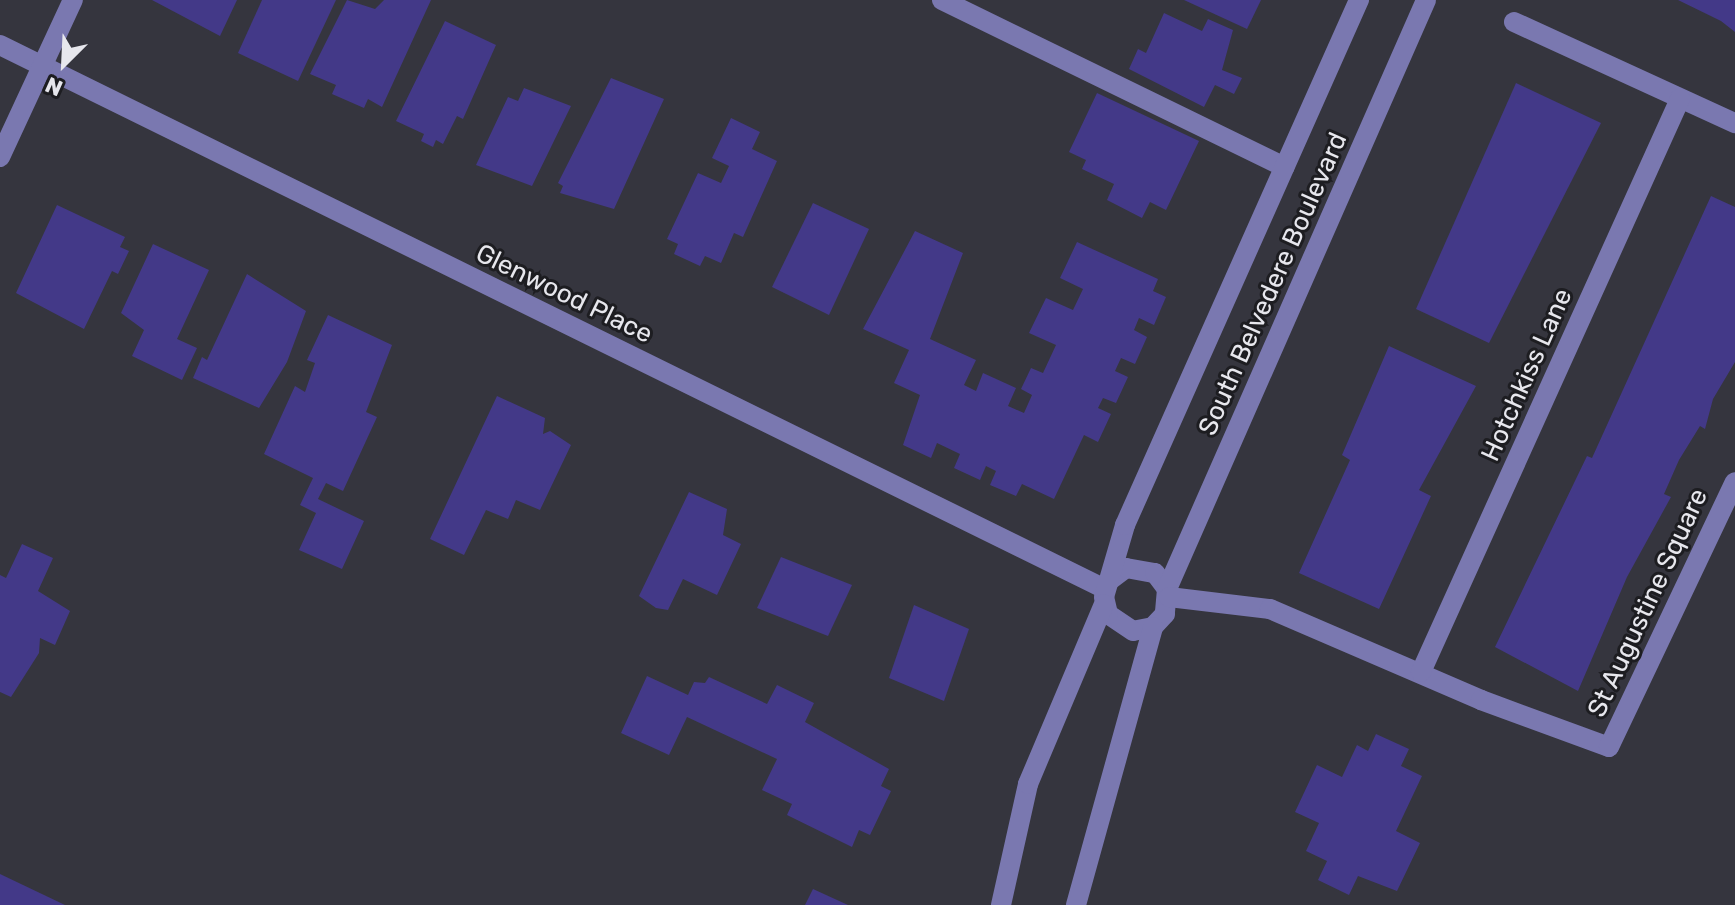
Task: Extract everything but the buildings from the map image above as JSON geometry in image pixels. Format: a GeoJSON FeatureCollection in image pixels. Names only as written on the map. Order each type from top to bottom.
{"type":"FeatureCollection","features":[{"type":"Feature","properties":{"kind":"street"},"geometry":{"type":"LineString","coordinates":[[0,157],[73,0]]}},
{"type":"Feature","properties":{"kind":"street"},"geometry":{"type":"LineString","coordinates":[[942,0],[1284,167]]}},
{"type":"Feature","properties":{"kind":"street","name":"South Belvedere Boulevard"},"geometry":{"type":"LineString","coordinates":[[1001,905],[1028,784],[1107,591],[1125,525],[1359,0]]}},
{"type":"Feature","properties":{"kind":"street","name":"South Belvedere Boulevard"},"geometry":{"type":"LineString","coordinates":[[1076,905],[1153,627],[1165,614],[1168,593],[1426,0]]}},
{"type":"Feature","properties":{"kind":"street"},"geometry":{"type":"LineString","coordinates":[[1514,22],[1735,123]]}},
{"type":"Feature","properties":{"kind":"street","name":"Glenwood Place"},"geometry":{"type":"LineString","coordinates":[[0,45],[1107,591]]}},
{"type":"Feature","properties":{"kind":"street","name":"Hotchkiss Lane"},"geometry":{"type":"LineString","coordinates":[[1421,672],[1680,99]]}},
{"type":"Feature","properties":{"kind":"street","name":"St Augustine Square"},"geometry":{"type":"LineString","coordinates":[[1421,672],[1609,747],[1735,482]]}},
{"type":"Feature","properties":{"kind":"street"},"geometry":{"type":"LineString","coordinates":[[1153,627],[1123,628],[1107,591],[1126,568],[1146,568],[1168,593],[1270,609],[1421,672]]}}]}
